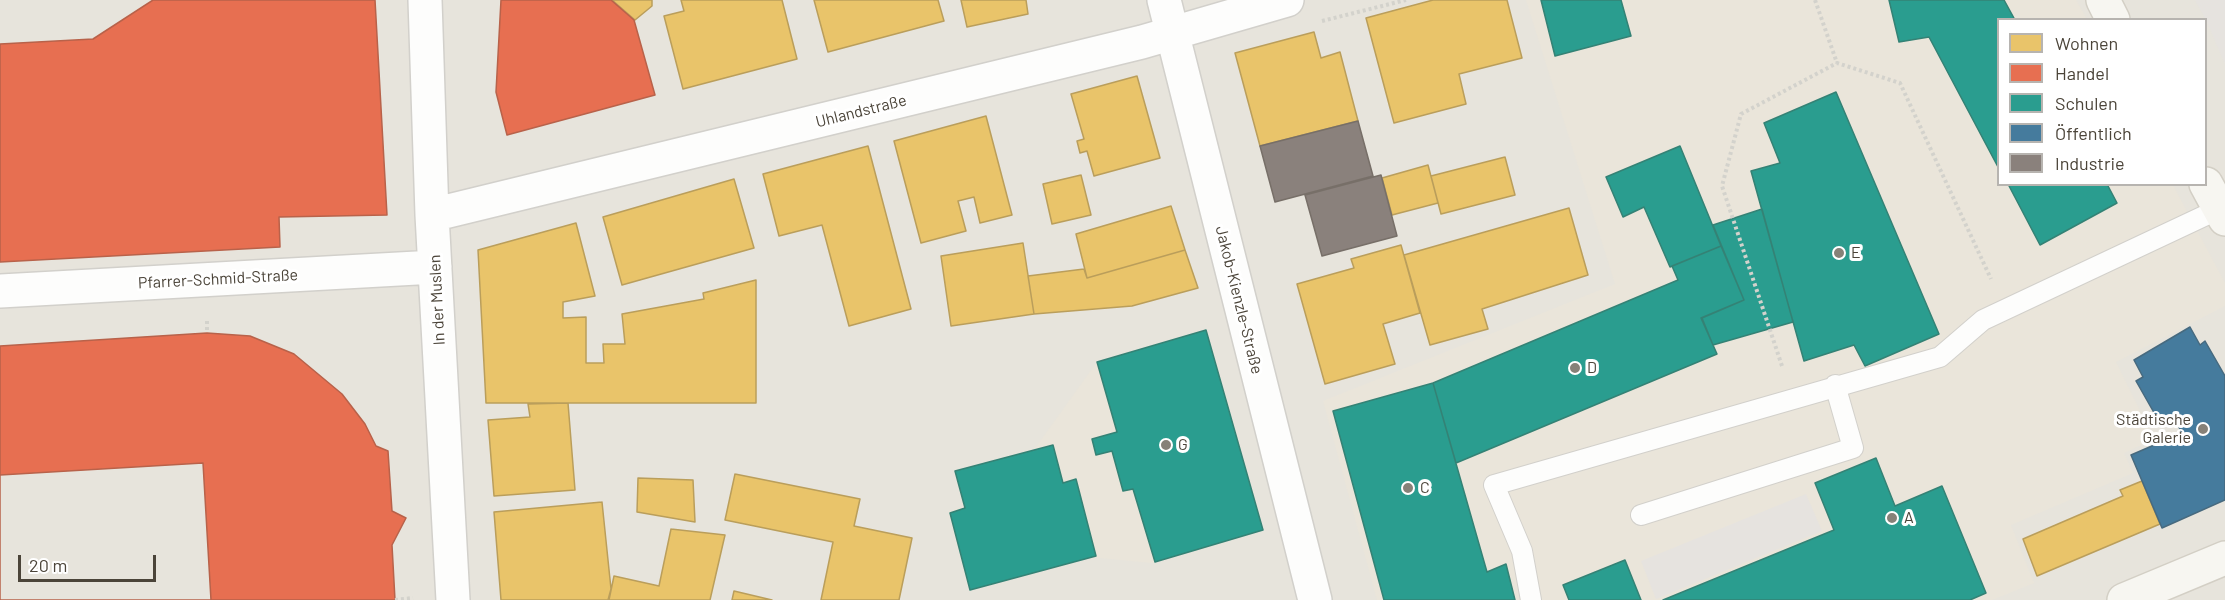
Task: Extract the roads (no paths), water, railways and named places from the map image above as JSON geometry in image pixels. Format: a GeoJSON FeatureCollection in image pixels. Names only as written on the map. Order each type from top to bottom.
{"type":"FeatureCollection","features":[{"type":"Feature","properties":{"kind":"main road"},"geometry":{"type":"LineString","coordinates":[[2103,0],[2113,18]]}},
{"type":"Feature","properties":{"kind":"main road"},"geometry":{"type":"LineString","coordinates":[[2124,600],[2225,558]]}},
{"type":"Feature","properties":{"kind":"street","name":"In der Muslen"},"geometry":{"type":"LineString","coordinates":[[425,0],[432,215],[453,600]]}},
{"type":"Feature","properties":{"kind":"street","name":"Jakob-Kienzle-Straße"},"geometry":{"type":"LineString","coordinates":[[1164,0],[1315,600]]}},
{"type":"Feature","properties":{"kind":"street","name":"Uhlandstraße"},"geometry":{"type":"LineString","coordinates":[[432,215],[1173,34],[1287,0]]}},
{"type":"Feature","properties":{"kind":"street","name":"Pfarrer-Schmid-Straße"},"geometry":{"type":"LineString","coordinates":[[0,291],[435,267]]}},
{"type":"Feature","properties":{"kind":"lane"},"geometry":{"type":"LineString","coordinates":[[1531,600],[1522,551],[1494,484],[1835,385],[1940,357],[1983,320],[2217,204]]}},
{"type":"Feature","properties":{"kind":"lane"},"geometry":{"type":"LineString","coordinates":[[1641,515],[1853,448],[1835,385]]}},
{"type":"Feature","properties":{"kind":"place","name":"E"},"geometry":{"type":"Point","coordinates":[1839,253]}},
{"type":"Feature","properties":{"kind":"place","name":"D"},"geometry":{"type":"Point","coordinates":[1575,368]}},
{"type":"Feature","properties":{"kind":"place","name":"Städtische Galerie"},"geometry":{"type":"Point","coordinates":[2203,429]}},
{"type":"Feature","properties":{"kind":"place","name":"G"},"geometry":{"type":"Point","coordinates":[1166,445]}},
{"type":"Feature","properties":{"kind":"place","name":"C"},"geometry":{"type":"Point","coordinates":[1408,488]}},
{"type":"Feature","properties":{"kind":"place","name":"A"},"geometry":{"type":"Point","coordinates":[1892,518]}}]}
